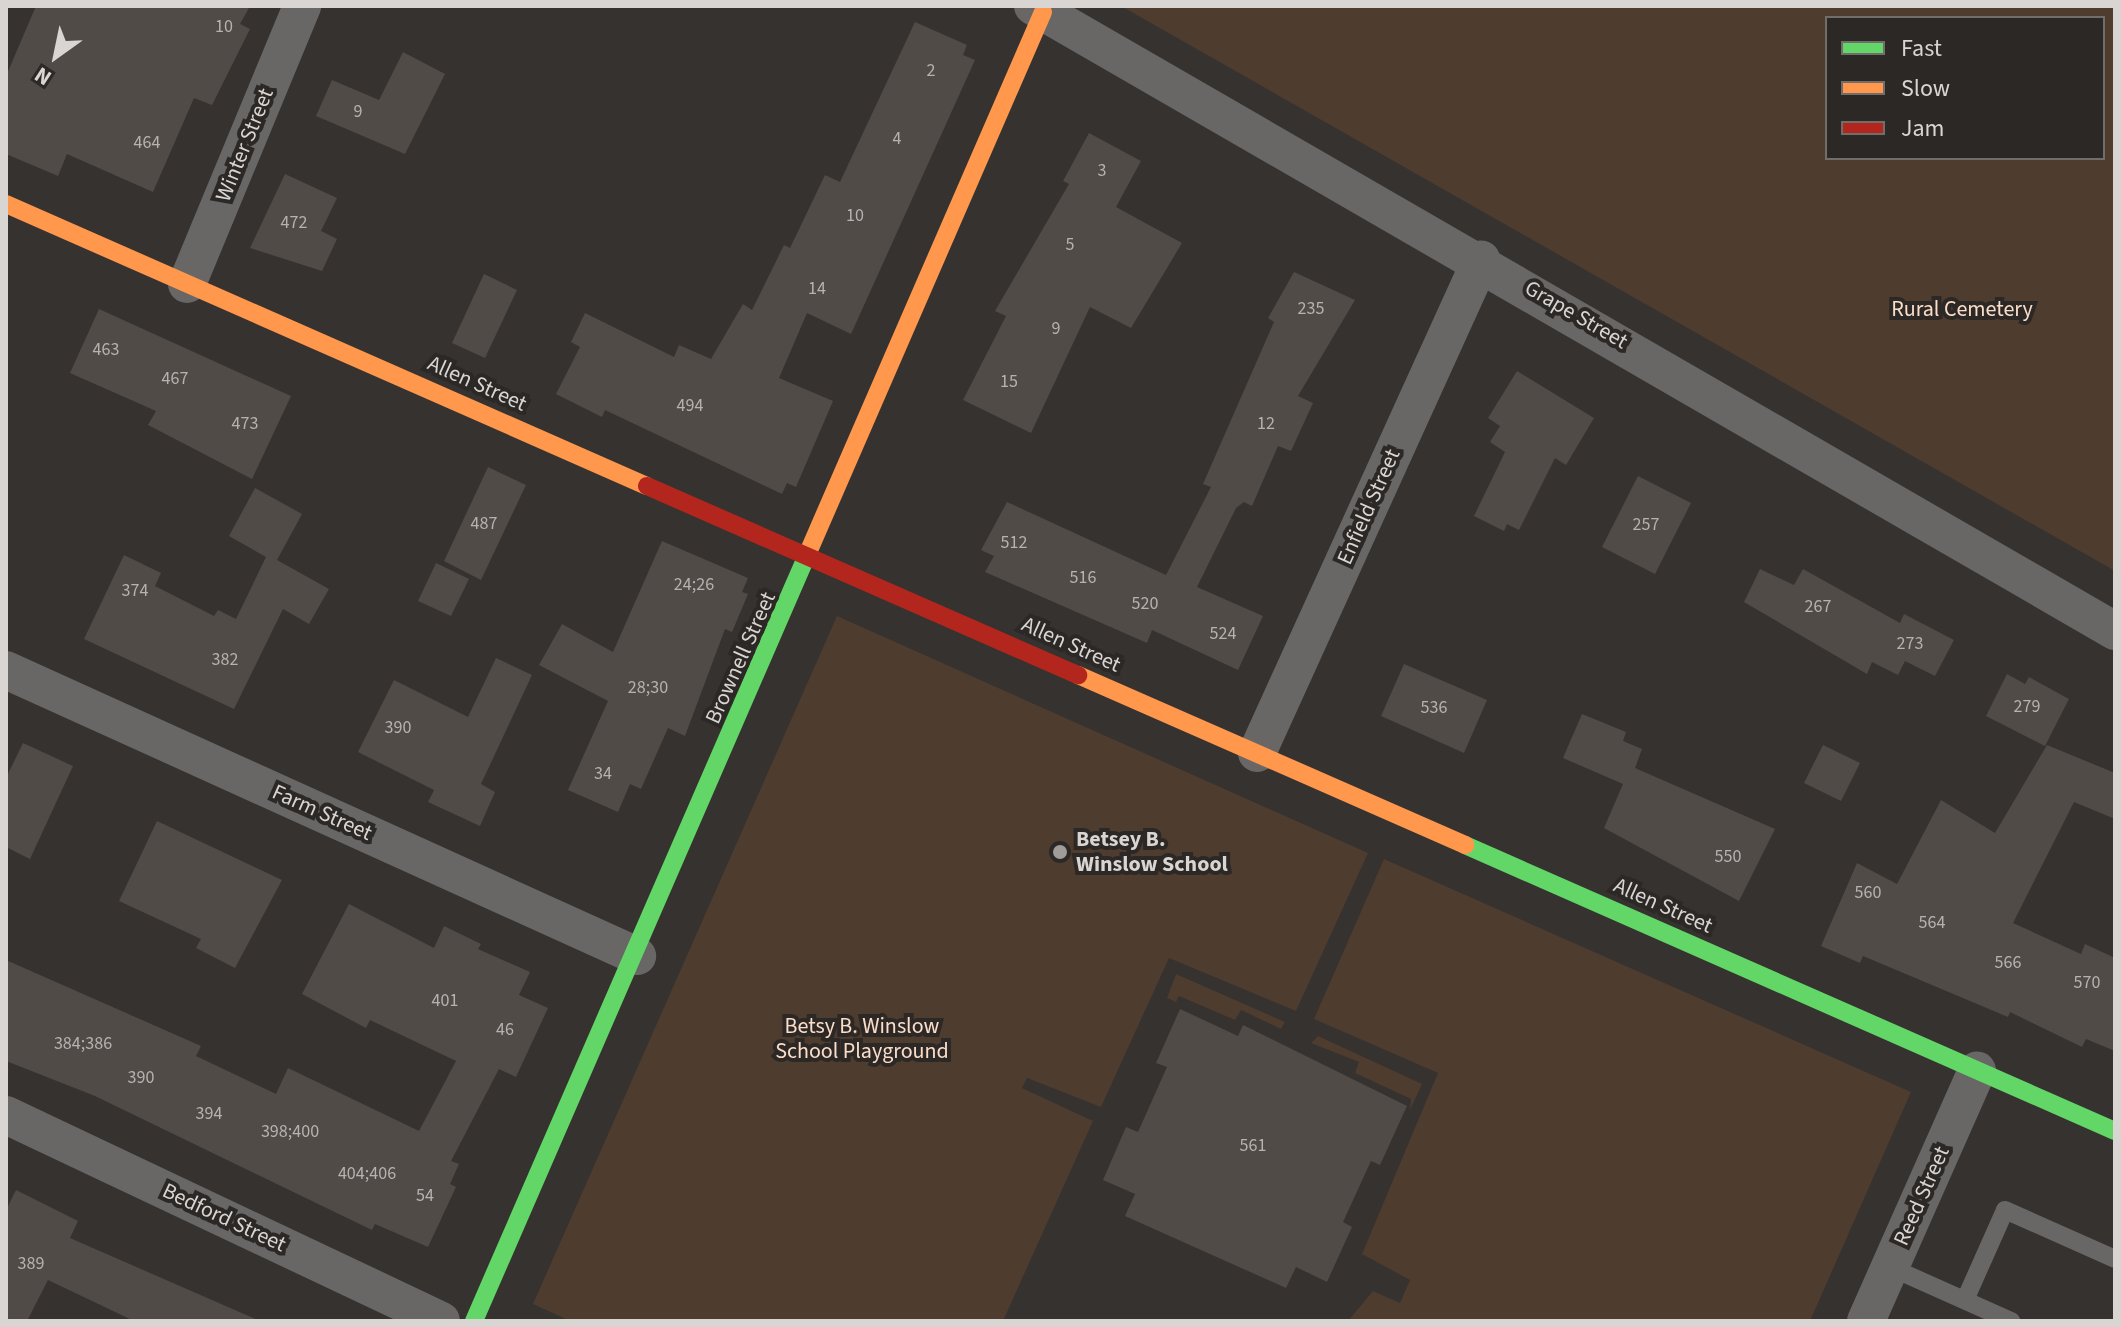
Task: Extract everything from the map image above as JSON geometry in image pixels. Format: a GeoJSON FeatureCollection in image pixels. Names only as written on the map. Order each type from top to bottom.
{"type":"FeatureCollection","features":[{"type":"Feature","properties":{"kind":"street","name":"Winter Street"},"geometry":{"type":"LineString","coordinates":[[187,284],[302,6]]}},
{"type":"Feature","properties":{"kind":"street","name":"Grape Street"},"geometry":{"type":"LineString","coordinates":[[1038,9],[1481,260],[2115,631]]}},
{"type":"Feature","properties":{"kind":"street","name":"Brownell Street"},"geometry":{"type":"LineString","coordinates":[[474,1321],[812,556],[1038,9]]}},
{"type":"Feature","properties":{"kind":"street","name":"Allen Street"},"geometry":{"type":"LineString","coordinates":[[6,204],[2115,1131]]}},
{"type":"Feature","properties":{"kind":"street","name":"Enfield Street"},"geometry":{"type":"LineString","coordinates":[[1257,753],[1481,260]]}},
{"type":"Feature","properties":{"kind":"street","name":"Farm Street"},"geometry":{"type":"LineString","coordinates":[[6,670],[637,956]]}},
{"type":"Feature","properties":{"kind":"street","name":"Reed Street"},"geometry":{"type":"LineString","coordinates":[[1866,1321],[1977,1071]]}},
{"type":"Feature","properties":{"kind":"street","name":"Bedford Street"},"geometry":{"type":"LineString","coordinates":[[6,1115],[441,1321]]}},
{"type":"Feature","properties":{"kind":"lane"},"geometry":{"type":"LineString","coordinates":[[1965,1300],[2005,1210],[2115,1259]]}},
{"type":"Feature","properties":{"kind":"lane"},"geometry":{"type":"LineString","coordinates":[[1890,1267],[2006,1320]]}},
{"type":"Feature","properties":{"kind":"green space","name":"Rural Cemetery"},"geometry":{"type":"Polygon","coordinates":[[[1121,6],[2115,6],[2115,571],[1121,6]]]}},
{"type":"Feature","properties":{"kind":"green space","name":"Betsy B. Winslow School Playground"},"geometry":{"type":"Polygon","coordinates":[[[837,616],[1368,853],[1296,1011],[1169,958],[1101,1107],[1027,1078],[1022,1088],[1093,1121],[1003,1321],[570,1321],[533,1304],[837,616]]]}},
{"type":"Feature","properties":{"kind":"green space"},"geometry":{"type":"Polygon","coordinates":[[[1384,859],[1911,1092],[1810,1321],[1348,1321],[1373,1291],[1400,1303],[1410,1280],[1362,1254],[1438,1073],[1314,1019],[1384,859]]]}},
{"type":"Feature","properties":{"kind":"green space"},"geometry":{"type":"Polygon","coordinates":[[[1176,974],[1285,1022],[1281,1029],[1241,1010],[1235,1020],[1179,996],[1176,1002],[1167,998],[1176,974]]]}},
{"type":"Feature","properties":{"kind":"green space"},"geometry":{"type":"Polygon","coordinates":[[[1318,1036],[1422,1084],[1410,1110],[1411,1099],[1355,1073],[1359,1062],[1311,1043],[1318,1036]]]}},
{"type":"Feature","properties":{"kind":"building"},"geometry":{"type":"Polygon","coordinates":[[[36,6],[250,6],[240,24],[250,29],[212,105],[194,98],[153,192],[67,154],[58,176],[6,154],[6,76],[36,6]]]}},
{"type":"Feature","properties":{"kind":"building"},"geometry":{"type":"Polygon","coordinates":[[[915,22],[967,45],[963,55],[975,60],[851,334],[807,313],[779,378],[833,401],[796,487],[787,483],[782,494],[605,410],[602,417],[556,394],[580,347],[571,342],[585,313],[674,357],[679,345],[711,359],[743,304],[752,310],[784,245],[790,248],[825,175],[840,182],[915,22]]]}},
{"type":"Feature","properties":{"kind":"building"},"geometry":{"type":"Polygon","coordinates":[[[403,52],[445,74],[405,154],[316,116],[332,80],[379,100],[403,52]]]}},
{"type":"Feature","properties":{"kind":"building"},"geometry":{"type":"Polygon","coordinates":[[[1089,133],[1141,161],[1116,207],[1182,243],[1131,328],[1090,307],[1031,433],[963,400],[1006,316],[995,311],[1069,184],[1063,181],[1089,133]]]}},
{"type":"Feature","properties":{"kind":"building"},"geometry":{"type":"Polygon","coordinates":[[[285,174],[337,198],[321,231],[337,239],[322,271],[250,248],[285,174]]]}},
{"type":"Feature","properties":{"kind":"building"},"geometry":{"type":"Polygon","coordinates":[[[1294,272],[1355,300],[1298,396],[1313,403],[1291,451],[1278,446],[1252,506],[1244,502],[1236,508],[1197,587],[1263,616],[1238,670],[1152,630],[1147,643],[985,572],[994,556],[981,550],[1007,502],[1166,575],[1211,487],[1203,484],[1274,322],[1268,318],[1294,272]]]}},
{"type":"Feature","properties":{"kind":"building"},"geometry":{"type":"Polygon","coordinates":[[[484,274],[517,290],[485,358],[452,343],[484,274]]]}},
{"type":"Feature","properties":{"kind":"building"},"geometry":{"type":"Polygon","coordinates":[[[99,309],[291,396],[252,479],[148,425],[156,411],[70,373],[99,309]]]}},
{"type":"Feature","properties":{"kind":"building"},"geometry":{"type":"Polygon","coordinates":[[[1517,371],[1594,418],[1566,465],[1555,458],[1519,530],[1507,524],[1504,531],[1474,516],[1505,452],[1490,442],[1500,426],[1488,418],[1517,371]]]}},
{"type":"Feature","properties":{"kind":"building"},"geometry":{"type":"Polygon","coordinates":[[[488,467],[526,485],[481,580],[444,561],[488,467]]]}},
{"type":"Feature","properties":{"kind":"building"},"geometry":{"type":"Polygon","coordinates":[[[1638,476],[1691,503],[1655,574],[1602,547],[1638,476]]]}},
{"type":"Feature","properties":{"kind":"building"},"geometry":{"type":"Polygon","coordinates":[[[255,488],[302,514],[277,560],[329,589],[309,624],[283,609],[234,709],[84,639],[124,555],[161,573],[155,586],[214,616],[218,610],[236,619],[266,557],[229,536],[255,488]]]}},
{"type":"Feature","properties":{"kind":"building"},"geometry":{"type":"Polygon","coordinates":[[[662,541],[748,578],[742,592],[748,594],[732,632],[725,629],[685,736],[668,728],[641,789],[630,784],[618,812],[568,790],[608,701],[539,665],[562,624],[613,652],[662,541]]]}},
{"type":"Feature","properties":{"kind":"building"},"geometry":{"type":"Polygon","coordinates":[[[436,563],[469,579],[451,616],[418,601],[436,563]]]}},
{"type":"Feature","properties":{"kind":"building"},"geometry":{"type":"Polygon","coordinates":[[[1760,569],[1794,585],[1803,569],[1900,623],[1904,614],[1954,640],[1935,676],[1905,661],[1898,675],[1872,662],[1867,674],[1744,602],[1760,569]]]}},
{"type":"Feature","properties":{"kind":"building"},"geometry":{"type":"Polygon","coordinates":[[[496,658],[532,675],[481,784],[495,792],[480,826],[428,802],[434,790],[358,752],[394,680],[468,717],[496,658]]]}},
{"type":"Feature","properties":{"kind":"building"},"geometry":{"type":"Polygon","coordinates":[[[1404,664],[1487,700],[1464,753],[1381,716],[1404,664]]]}},
{"type":"Feature","properties":{"kind":"building"},"geometry":{"type":"Polygon","coordinates":[[[2007,674],[2025,684],[2029,677],[2069,699],[2045,746],[1986,716],[2007,674]]]}},
{"type":"Feature","properties":{"kind":"building"},"geometry":{"type":"Polygon","coordinates":[[[1582,714],[1626,732],[1623,741],[1642,749],[1635,768],[1775,829],[1739,901],[1604,828],[1623,784],[1563,758],[1582,714]]]}},
{"type":"Feature","properties":{"kind":"building"},"geometry":{"type":"Polygon","coordinates":[[[23,743],[73,766],[30,859],[6,847],[6,778],[23,743]]]}},
{"type":"Feature","properties":{"kind":"building"},"geometry":{"type":"Polygon","coordinates":[[[1823,745],[1860,763],[1841,801],[1804,783],[1823,745]]]}},
{"type":"Feature","properties":{"kind":"building"},"geometry":{"type":"Polygon","coordinates":[[[2047,745],[2115,773],[2115,819],[2074,802],[2013,923],[2081,954],[2085,944],[2115,958],[2115,1051],[2086,1039],[2082,1047],[2010,1012],[2008,1017],[1863,956],[1860,963],[1821,946],[1857,863],[1897,884],[1941,800],[1995,833],[2047,745]]]}},
{"type":"Feature","properties":{"kind":"building"},"geometry":{"type":"Polygon","coordinates":[[[157,821],[282,880],[235,968],[196,948],[201,939],[119,901],[157,821]]]}},
{"type":"Feature","properties":{"kind":"building"},"geometry":{"type":"Polygon","coordinates":[[[349,904],[434,948],[444,926],[481,944],[478,949],[530,972],[519,995],[548,1008],[516,1077],[499,1069],[451,1161],[459,1164],[450,1184],[456,1187],[428,1247],[375,1224],[372,1230],[95,1096],[6,1061],[6,960],[201,1046],[196,1056],[276,1094],[288,1068],[419,1131],[456,1061],[370,1020],[366,1028],[302,994],[349,904]]]}},
{"type":"Feature","properties":{"kind":"building"},"geometry":{"type":"Polygon","coordinates":[[[1180,1009],[1238,1036],[1243,1025],[1407,1106],[1380,1165],[1371,1161],[1343,1222],[1352,1227],[1327,1282],[1296,1267],[1286,1288],[1125,1216],[1135,1194],[1103,1180],[1126,1127],[1138,1132],[1167,1067],[1156,1063],[1180,1009]]]}},
{"type":"Feature","properties":{"kind":"building"},"geometry":{"type":"Polygon","coordinates":[[[16,1190],[78,1221],[70,1238],[260,1321],[134,1321],[48,1280],[27,1321],[6,1321],[6,1210],[16,1190]]]}},
{"type":"Feature","properties":{"kind":"traffic: fast"},"geometry":{"type":"LineString","coordinates":[[474,1321],[807,555]]}},
{"type":"Feature","properties":{"kind":"traffic: fast"},"geometry":{"type":"LineString","coordinates":[[1465,845],[2115,1131]]}},
{"type":"Feature","properties":{"kind":"traffic: slow"},"geometry":{"type":"LineString","coordinates":[[807,555],[1043,12]]}},
{"type":"Feature","properties":{"kind":"traffic: slow"},"geometry":{"type":"LineString","coordinates":[[6,204],[647,486]]}},
{"type":"Feature","properties":{"kind":"traffic: slow"},"geometry":{"type":"LineString","coordinates":[[1078,675],[1465,845]]}},
{"type":"Feature","properties":{"kind":"traffic: jam"},"geometry":{"type":"LineString","coordinates":[[647,486],[1078,675]]}},
{"type":"Feature","properties":{"kind":"place","name":"Betsey B. Winslow School"},"geometry":{"type":"Point","coordinates":[1060,852]}}]}
